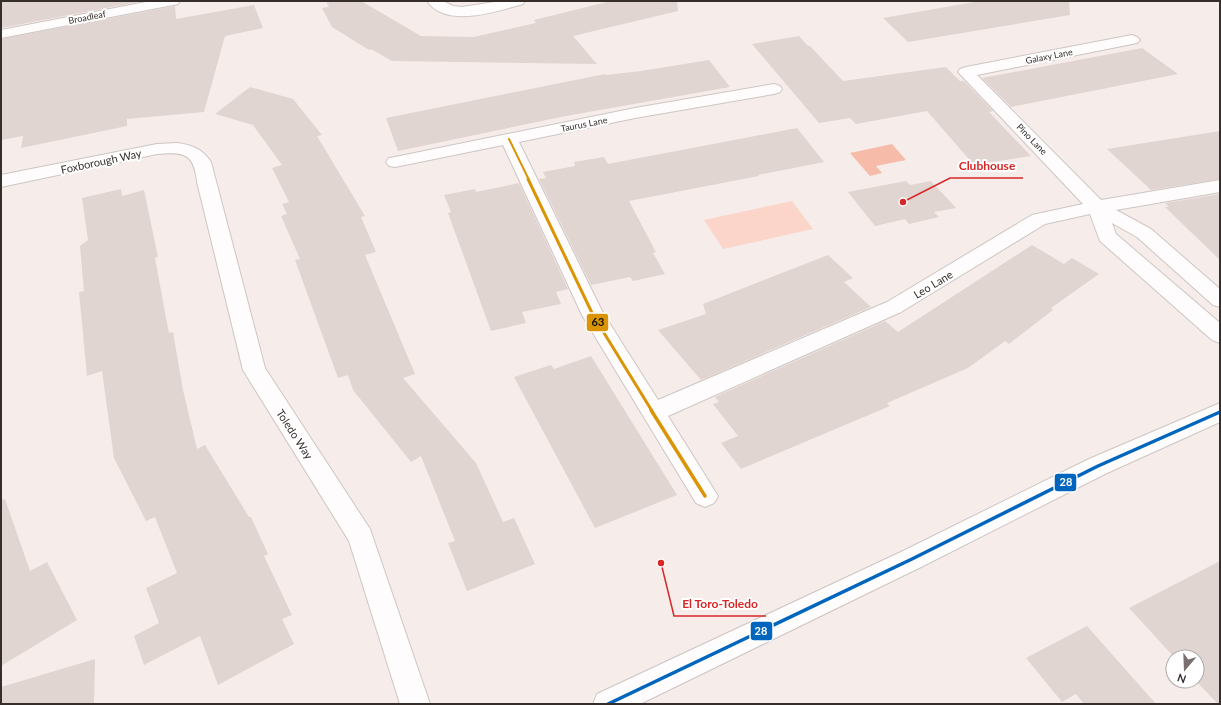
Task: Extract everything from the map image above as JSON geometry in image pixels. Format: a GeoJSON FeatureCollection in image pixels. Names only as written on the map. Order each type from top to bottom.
{"type":"FeatureCollection","features":[{"type":"Feature","properties":{"kind":"street","name":"Broadleaf"},"geometry":{"type":"LineString","coordinates":[[1,34],[173,1]]}},
{"type":"Feature","properties":{"kind":"street"},"geometry":{"type":"LineString","coordinates":[[434,1],[437,5],[449,11],[470,11],[518,1]]}},
{"type":"Feature","properties":{"kind":"street","name":"Galaxy Lane"},"geometry":{"type":"LineString","coordinates":[[966,72],[1132,40]]}},
{"type":"Feature","properties":{"kind":"street","name":"Pino Lane"},"geometry":{"type":"LineString","coordinates":[[966,72],[1097,207],[1144,233],[1220,300]]}},
{"type":"Feature","properties":{"kind":"street","name":"Taurus Lane"},"geometry":{"type":"LineString","coordinates":[[396,162],[635,114],[774,89]]}},
{"type":"Feature","properties":{"kind":"street"},"geometry":{"type":"LineString","coordinates":[[509,139],[593,315],[705,496]]}},
{"type":"Feature","properties":{"kind":"street","name":"Foxborough Way"},"geometry":{"type":"LineString","coordinates":[[1,181],[157,149],[171,148],[186,150],[199,156]]}},
{"type":"Feature","properties":{"kind":"street","name":"Toledo Way"},"geometry":{"type":"LineString","coordinates":[[199,156],[205,167],[206,182],[254,370],[361,537],[415,704]]}},
{"type":"Feature","properties":{"kind":"street","name":"Leo Lane"},"geometry":{"type":"LineString","coordinates":[[653,412],[894,307],[1039,219],[1097,207],[1220,186]]}},
{"type":"Feature","properties":{"kind":"street","name":"Pino Lane"},"geometry":{"type":"LineString","coordinates":[[1097,207],[1108,237],[1220,334]]}},
{"type":"Feature","properties":{"kind":"street"},"geometry":{"type":"LineString","coordinates":[[608,704],[912,559],[1098,466],[1220,412]]}},
{"type":"Feature","properties":{"kind":"shaded area"},"geometry":{"type":"Polygon","coordinates":[[[892,144],[906,160],[876,166],[882,173],[870,176],[850,153],[892,144]]]}},
{"type":"Feature","properties":{"kind":"shaded area"},"geometry":{"type":"Polygon","coordinates":[[[792,201],[813,229],[723,249],[704,220],[792,201]]]}},
{"type":"Feature","properties":{"kind":"building"},"geometry":{"type":"Polygon","coordinates":[[[1,1],[143,1],[1,28],[1,1]]]}},
{"type":"Feature","properties":{"kind":"building"},"geometry":{"type":"Polygon","coordinates":[[[326,1],[361,1],[421,36],[474,37],[536,23],[534,20],[611,1],[677,1],[678,11],[573,36],[597,64],[392,61],[371,49],[369,50],[332,27],[322,8],[329,7],[326,1]]]}},
{"type":"Feature","properties":{"kind":"building"},"geometry":{"type":"Polygon","coordinates":[[[980,1],[1069,1],[1070,15],[908,42],[883,18],[980,1]]]}},
{"type":"Feature","properties":{"kind":"building"},"geometry":{"type":"Polygon","coordinates":[[[254,5],[263,28],[225,36],[204,112],[127,119],[127,126],[21,148],[23,136],[1,140],[1,39],[175,6],[176,19],[254,5]]]}},
{"type":"Feature","properties":{"kind":"building"},"geometry":{"type":"Polygon","coordinates":[[[799,36],[843,81],[946,67],[960,81],[964,81],[993,111],[989,112],[1031,156],[974,165],[927,111],[856,124],[850,118],[819,123],[752,44],[799,36]]]}},
{"type":"Feature","properties":{"kind":"building"},"geometry":{"type":"Polygon","coordinates":[[[1142,48],[1178,74],[1011,107],[982,78],[1142,48]]]}},
{"type":"Feature","properties":{"kind":"building"},"geometry":{"type":"Polygon","coordinates":[[[709,60],[730,87],[566,116],[398,151],[386,118],[605,74],[641,71],[709,60]]]}},
{"type":"Feature","properties":{"kind":"building"},"geometry":{"type":"Polygon","coordinates":[[[250,87],[293,99],[322,135],[317,136],[365,216],[361,217],[376,252],[365,255],[415,374],[403,378],[476,463],[503,522],[514,518],[535,564],[467,591],[448,543],[455,541],[421,456],[411,462],[353,390],[348,375],[338,378],[295,260],[300,259],[281,216],[287,214],[282,204],[289,202],[272,168],[282,165],[253,125],[215,114],[250,87]]]}},
{"type":"Feature","properties":{"kind":"building"},"geometry":{"type":"Polygon","coordinates":[[[797,128],[824,162],[629,201],[656,252],[653,253],[665,274],[633,281],[630,277],[591,285],[539,179],[546,178],[543,172],[575,166],[574,162],[604,157],[608,164],[797,128]]]}},
{"type":"Feature","properties":{"kind":"building"},"geometry":{"type":"Polygon","coordinates":[[[1220,131],[1220,179],[1151,190],[1107,149],[1220,131]]]}},
{"type":"Feature","properties":{"kind":"building"},"geometry":{"type":"Polygon","coordinates":[[[906,181],[910,185],[931,181],[956,208],[934,212],[939,217],[909,224],[905,219],[875,226],[848,192],[906,181]]]}},
{"type":"Feature","properties":{"kind":"building"},"geometry":{"type":"Polygon","coordinates":[[[519,183],[568,289],[556,292],[561,304],[522,312],[526,323],[491,331],[448,213],[451,212],[444,195],[475,189],[476,192],[519,183]]]}},
{"type":"Feature","properties":{"kind":"building"},"geometry":{"type":"Polygon","coordinates":[[[121,189],[122,196],[144,190],[158,257],[155,258],[169,333],[173,332],[183,390],[197,449],[205,445],[249,517],[251,517],[268,554],[264,556],[292,615],[282,619],[294,644],[218,685],[200,636],[144,665],[134,636],[159,623],[146,588],[177,573],[155,517],[146,521],[114,458],[102,371],[87,376],[79,292],[84,291],[80,246],[88,240],[82,198],[121,189]]]}},
{"type":"Feature","properties":{"kind":"building"},"geometry":{"type":"Polygon","coordinates":[[[1220,194],[1220,260],[1165,207],[1169,207],[1165,203],[1220,194]]]}},
{"type":"Feature","properties":{"kind":"building"},"geometry":{"type":"Polygon","coordinates":[[[1032,245],[1064,264],[1072,258],[1099,274],[1051,308],[1053,310],[1009,344],[1005,341],[968,368],[887,403],[890,406],[741,469],[721,443],[738,436],[713,404],[719,402],[715,397],[885,321],[898,332],[1032,245]]]}},
{"type":"Feature","properties":{"kind":"building"},"geometry":{"type":"Polygon","coordinates":[[[828,255],[853,278],[844,282],[871,307],[701,380],[658,330],[706,314],[703,304],[828,255]]]}},
{"type":"Feature","properties":{"kind":"building"},"geometry":{"type":"Polygon","coordinates":[[[591,356],[677,495],[595,528],[514,377],[551,365],[554,369],[591,356]]]}},
{"type":"Feature","properties":{"kind":"building"},"geometry":{"type":"Polygon","coordinates":[[[5,499],[30,571],[47,562],[77,620],[1,666],[1,500],[5,499]]]}},
{"type":"Feature","properties":{"kind":"building"},"geometry":{"type":"Polygon","coordinates":[[[1220,561],[1220,704],[1218,704],[1204,689],[1205,689],[1205,649],[1167,649],[1129,608],[1220,561]]]}},
{"type":"Feature","properties":{"kind":"building"},"geometry":{"type":"Polygon","coordinates":[[[1087,626],[1156,704],[1084,704],[1076,694],[1062,702],[1026,658],[1087,626]]]}},
{"type":"Feature","properties":{"kind":"building"},"geometry":{"type":"Polygon","coordinates":[[[95,659],[94,704],[1,704],[1,687],[95,659]]]}},
{"type":"Feature","properties":{"kind":"transit line","name":"63"},"geometry":{"type":"LineString","coordinates":[[509,139],[593,315],[705,496]]}},
{"type":"Feature","properties":{"kind":"transit line","name":"28"},"geometry":{"type":"LineString","coordinates":[[608,704],[912,559],[1098,466],[1220,412]]}},
{"type":"Feature","properties":{"kind":"place","name":"Clubhouse"},"geometry":{"type":"Point","coordinates":[903,202]}},
{"type":"Feature","properties":{"kind":"place","name":"El Toro-Toledo"},"geometry":{"type":"Point","coordinates":[661,563]}}]}
